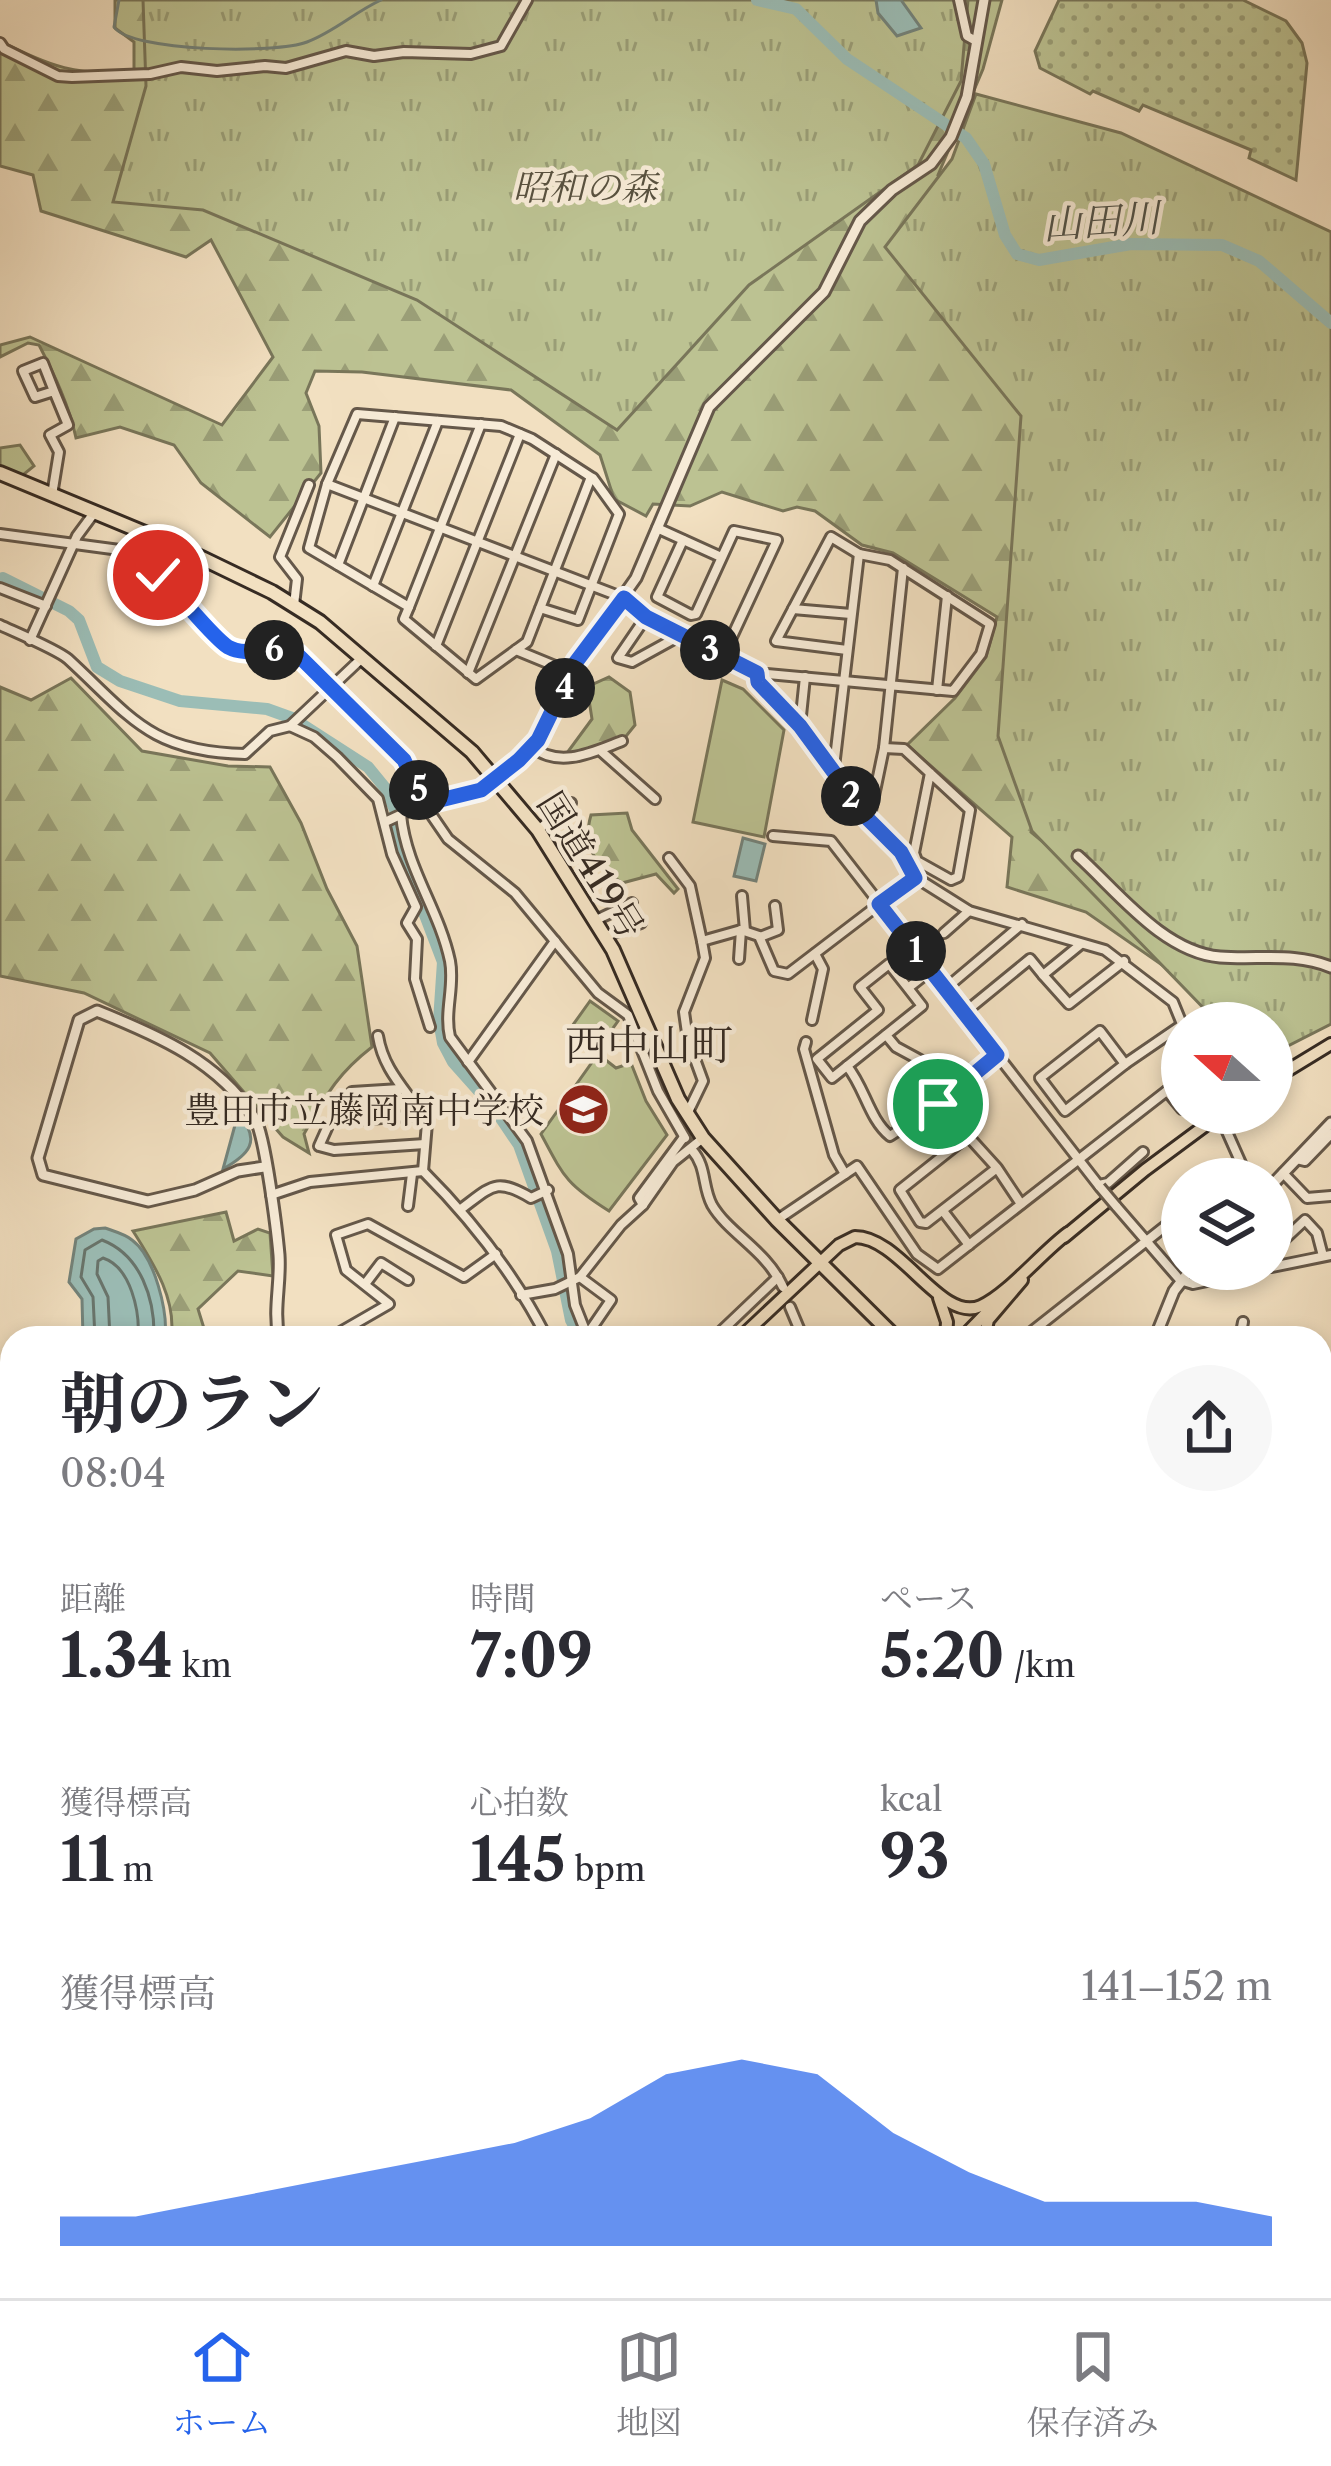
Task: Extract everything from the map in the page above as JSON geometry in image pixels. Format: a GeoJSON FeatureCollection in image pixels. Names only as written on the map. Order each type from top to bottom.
{"type":"FeatureCollection","features":[{"type":"Feature","properties":{"kind":"highway","name":"国道419号"},"geometry":{"type":"LineString","coordinates":[[0,473],[211,562],[320,622],[472,752],[538,830],[595,921],[703,1138],[777,1220],[884,1326]]}},
{"type":"Feature","properties":{"kind":"main road"},"geometry":{"type":"LineString","coordinates":[[1293,1067],[1331,1044]]}},
{"type":"Feature","properties":{"kind":"main road"},"geometry":{"type":"LineString","coordinates":[[974,1326],[1048,1251],[1117,1191],[1198,1134]]}},
{"type":"Feature","properties":{"kind":"main road"},"geometry":{"type":"LineString","coordinates":[[753,1326],[849,1238],[868,1237],[887,1247],[956,1306],[980,1306],[1069,1233]]}},
{"type":"Feature","properties":{"kind":"main road"},"geometry":{"type":"LineString","coordinates":[[988,1326],[992,1314],[1048,1251]]}},
{"type":"Feature","properties":{"kind":"main road"},"geometry":{"type":"LineString","coordinates":[[926,1282],[944,1307],[945,1326]]}},
{"type":"Feature","properties":{"kind":"street"},"geometry":{"type":"LineString","coordinates":[[0,43],[58,76],[72,77],[150,74],[181,67],[286,68],[315,64],[346,51],[374,56],[471,54],[501,46],[527,0]]}},
{"type":"Feature","properties":{"kind":"street"},"geometry":{"type":"LineString","coordinates":[[959,0],[967,36],[976,41]]}},
{"type":"Feature","properties":{"kind":"street"},"geometry":{"type":"LineString","coordinates":[[385,822],[424,804],[481,790],[532,747],[572,673],[624,598],[709,407],[824,292],[860,221],[892,190],[931,164],[953,131],[968,97],[984,0]]}},
{"type":"Feature","properties":{"kind":"street"},"geometry":{"type":"LineString","coordinates":[[52,496],[59,452],[50,435],[68,425],[55,391],[43,363],[23,371],[36,398],[55,391]]}},
{"type":"Feature","properties":{"kind":"street"},"geometry":{"type":"LineString","coordinates":[[409,607],[309,548],[327,484],[357,414],[501,426],[591,477],[619,514],[592,585],[575,621],[540,608]]}},
{"type":"Feature","properties":{"kind":"street"},"geometry":{"type":"LineString","coordinates":[[338,565],[395,417]]}},
{"type":"Feature","properties":{"kind":"street"},"geometry":{"type":"LineString","coordinates":[[374,586],[438,421]]}},
{"type":"Feature","properties":{"kind":"street"},"geometry":{"type":"LineString","coordinates":[[481,424],[404,619],[476,679],[526,642],[591,477]]}},
{"type":"Feature","properties":{"kind":"street"},"geometry":{"type":"LineString","coordinates":[[436,646],[520,434]]}},
{"type":"Feature","properties":{"kind":"street"},"geometry":{"type":"LineString","coordinates":[[468,673],[556,454]]}},
{"type":"Feature","properties":{"kind":"street"},"geometry":{"type":"LineString","coordinates":[[327,484],[624,598],[646,617],[757,673],[953,692],[981,654],[990,624],[890,560],[859,554],[831,537],[776,641],[848,650]]}},
{"type":"Feature","properties":{"kind":"street"},"geometry":{"type":"LineString","coordinates":[[294,607],[297,578],[280,557],[309,485]]}},
{"type":"Feature","properties":{"kind":"street"},"geometry":{"type":"LineString","coordinates":[[30,641],[75,543],[94,514]]}},
{"type":"Feature","properties":{"kind":"street"},"geometry":{"type":"LineString","coordinates":[[657,528],[722,557]]}},
{"type":"Feature","properties":{"kind":"street"},"geometry":{"type":"LineString","coordinates":[[683,540],[657,597],[696,614],[734,531],[777,539],[723,656]]}},
{"type":"Feature","properties":{"kind":"street"},"geometry":{"type":"LineString","coordinates":[[0,535],[127,551],[183,596],[226,646],[287,650],[334,687],[356,716],[404,760],[424,804],[448,839],[515,893],[598,993],[630,1018],[658,1091],[685,1137],[639,1198],[643,1205]]}},
{"type":"Feature","properties":{"kind":"street"},"geometry":{"type":"LineString","coordinates":[[833,768],[859,554]]}},
{"type":"Feature","properties":{"kind":"street"},"geometry":{"type":"LineString","coordinates":[[869,820],[884,748],[903,568]]}},
{"type":"Feature","properties":{"kind":"street"},"geometry":{"type":"LineString","coordinates":[[0,588],[48,602]]}},
{"type":"Feature","properties":{"kind":"street"},"geometry":{"type":"LineString","coordinates":[[938,690],[947,596]]}},
{"type":"Feature","properties":{"kind":"street"},"geometry":{"type":"LineString","coordinates":[[793,608],[852,614]]}},
{"type":"Feature","properties":{"kind":"street"},"geometry":{"type":"LineString","coordinates":[[646,617],[618,658],[632,662],[672,640],[675,633]]}},
{"type":"Feature","properties":{"kind":"street"},"geometry":{"type":"LineString","coordinates":[[0,625],[65,656],[144,731],[170,743],[244,754],[270,731],[294,721],[362,658]]}},
{"type":"Feature","properties":{"kind":"street"},"geometry":{"type":"LineString","coordinates":[[516,650],[572,673]]}},
{"type":"Feature","properties":{"kind":"street"},"geometry":{"type":"LineString","coordinates":[[757,673],[758,682],[800,726],[869,820],[901,852],[915,878],[969,911],[1082,943],[1124,961],[1173,1002]]}},
{"type":"Feature","properties":{"kind":"street"},"geometry":{"type":"LineString","coordinates":[[800,726],[805,677]]}},
{"type":"Feature","properties":{"kind":"street"},"geometry":{"type":"LineString","coordinates":[[294,721],[378,799],[392,854],[416,907],[406,922],[417,939],[416,979],[430,1023],[444,1019]]}},
{"type":"Feature","properties":{"kind":"street"},"geometry":{"type":"LineString","coordinates":[[532,747],[544,758],[602,752],[622,741]]}},
{"type":"Feature","properties":{"kind":"street"},"geometry":{"type":"LineString","coordinates":[[884,748],[904,749],[930,773],[970,810],[958,877],[951,880],[917,860],[914,853],[930,773]]}},
{"type":"Feature","properties":{"kind":"street"},"geometry":{"type":"LineString","coordinates":[[602,752],[655,799]]}},
{"type":"Feature","properties":{"kind":"street"},"geometry":{"type":"LineString","coordinates":[[538,830],[571,803]]}},
{"type":"Feature","properties":{"kind":"street"},"geometry":{"type":"LineString","coordinates":[[399,815],[408,858],[428,897],[451,965],[444,1019],[450,1037],[512,1116],[568,1254],[583,1326]]}},
{"type":"Feature","properties":{"kind":"street"},"geometry":{"type":"LineString","coordinates":[[773,836],[831,841],[1161,1259]]}},
{"type":"Feature","properties":{"kind":"street"},"geometry":{"type":"LineString","coordinates":[[1078,856],[1180,946],[1217,957],[1292,956],[1331,967]]}},
{"type":"Feature","properties":{"kind":"street"},"geometry":{"type":"LineString","coordinates":[[669,858],[690,886],[703,941],[704,958],[684,1012],[703,1081],[687,1113]]}},
{"type":"Feature","properties":{"kind":"street"},"geometry":{"type":"LineString","coordinates":[[760,937],[774,971],[788,974],[915,878]]}},
{"type":"Feature","properties":{"kind":"street"},"geometry":{"type":"LineString","coordinates":[[739,959],[742,896]]}},
{"type":"Feature","properties":{"kind":"street"},"geometry":{"type":"LineString","coordinates":[[595,921],[632,903]]}},
{"type":"Feature","properties":{"kind":"street"},"geometry":{"type":"LineString","coordinates":[[703,941],[743,930],[760,937],[778,930],[775,906]]}},
{"type":"Feature","properties":{"kind":"street"},"geometry":{"type":"LineString","coordinates":[[944,933],[969,911]]}},
{"type":"Feature","properties":{"kind":"street"},"geometry":{"type":"LineString","coordinates":[[604,937],[641,923]]}},
{"type":"Feature","properties":{"kind":"street"},"geometry":{"type":"LineString","coordinates":[[945,989],[1022,924]]}},
{"type":"Feature","properties":{"kind":"street"},"geometry":{"type":"LineString","coordinates":[[468,1063],[555,941]]}},
{"type":"Feature","properties":{"kind":"street"},"geometry":{"type":"LineString","coordinates":[[1043,975],[1082,943]]}},
{"type":"Feature","properties":{"kind":"street"},"geometry":{"type":"LineString","coordinates":[[812,1020],[823,969],[815,954]]}},
{"type":"Feature","properties":{"kind":"street"},"geometry":{"type":"LineString","coordinates":[[964,1013],[1030,959],[1069,1004],[1124,961]]}},
{"type":"Feature","properties":{"kind":"street"},"geometry":{"type":"LineString","coordinates":[[889,964],[922,1006],[886,1035],[832,1078],[818,1059],[878,1010],[860,987],[889,964]]}},
{"type":"Feature","properties":{"kind":"street"},"geometry":{"type":"LineString","coordinates":[[908,988],[931,970]]}},
{"type":"Feature","properties":{"kind":"street"},"geometry":{"type":"LineString","coordinates":[[264,1167],[148,1201],[43,1174],[38,1158],[82,1016],[98,1011],[162,1036],[201,1063],[256,1120],[272,1195],[280,1262],[278,1326]]}},
{"type":"Feature","properties":{"kind":"street"},"geometry":{"type":"LineString","coordinates":[[1065,1111],[1040,1078],[1096,1033],[1100,1031],[1125,1064]]}},
{"type":"Feature","properties":{"kind":"street"},"geometry":{"type":"LineString","coordinates":[[886,1035],[896,1047],[920,1060],[942,1101]]}},
{"type":"Feature","properties":{"kind":"street"},"geometry":{"type":"LineString","coordinates":[[378,1036],[382,1058],[427,1123],[408,1206]]}},
{"type":"Feature","properties":{"kind":"street"},"geometry":{"type":"LineString","coordinates":[[1050,1124],[1161,1039]]}},
{"type":"Feature","properties":{"kind":"street"},"geometry":{"type":"LineString","coordinates":[[806,1042],[804,1049],[834,1155],[845,1174]]}},
{"type":"Feature","properties":{"kind":"street"},"geometry":{"type":"LineString","coordinates":[[847,1066],[867,1096],[873,1116],[890,1136],[997,1055]]}},
{"type":"Feature","properties":{"kind":"street"},"geometry":{"type":"LineString","coordinates":[[352,1092],[401,1088]]}},
{"type":"Feature","properties":{"kind":"street"},"geometry":{"type":"LineString","coordinates":[[777,1220],[857,1166],[917,1254],[933,1269],[1161,1096]]}},
{"type":"Feature","properties":{"kind":"street"},"geometry":{"type":"LineString","coordinates":[[356,1120],[422,1114]]}},
{"type":"Feature","properties":{"kind":"street"},"geometry":{"type":"LineString","coordinates":[[1293,1163],[1331,1124]]}},
{"type":"Feature","properties":{"kind":"street"},"geometry":{"type":"LineString","coordinates":[[328,1126],[319,1146],[334,1150],[425,1144]]}},
{"type":"Feature","properties":{"kind":"street"},"geometry":{"type":"LineString","coordinates":[[1297,1159],[1305,1161],[1331,1134]]}},
{"type":"Feature","properties":{"kind":"street"},"geometry":{"type":"LineString","coordinates":[[997,1168],[926,1223],[920,1222],[900,1190],[968,1136],[997,1168],[1021,1204]]}},
{"type":"Feature","properties":{"kind":"street"},"geometry":{"type":"LineString","coordinates":[[521,1295],[573,1281],[643,1205],[673,1162],[703,1138]]}},
{"type":"Feature","properties":{"kind":"street"},"geometry":{"type":"LineString","coordinates":[[692,1150],[704,1168],[713,1206],[770,1263],[781,1282],[728,1326]]}},
{"type":"Feature","properties":{"kind":"street"},"geometry":{"type":"LineString","coordinates":[[1100,1186],[1143,1152]]}},
{"type":"Feature","properties":{"kind":"street"},"geometry":{"type":"LineString","coordinates":[[272,1195],[310,1182],[418,1172],[461,1209],[496,1254],[540,1326]]}},
{"type":"Feature","properties":{"kind":"street"},"geometry":{"type":"LineString","coordinates":[[1293,1183],[1307,1198],[1331,1196]]}},
{"type":"Feature","properties":{"kind":"street"},"geometry":{"type":"LineString","coordinates":[[461,1209],[500,1184],[533,1197],[546,1191]]}},
{"type":"Feature","properties":{"kind":"street"},"geometry":{"type":"LineString","coordinates":[[943,1210],[969,1245]]}},
{"type":"Feature","properties":{"kind":"street"},"geometry":{"type":"LineString","coordinates":[[1293,1231],[1305,1220],[1327,1256],[1293,1263]]}},
{"type":"Feature","properties":{"kind":"street"},"geometry":{"type":"LineString","coordinates":[[350,1326],[388,1304],[346,1270],[336,1235],[368,1225],[464,1276],[496,1254]]}},
{"type":"Feature","properties":{"kind":"street"},"geometry":{"type":"LineString","coordinates":[[1039,1326],[1161,1230]]}},
{"type":"Feature","properties":{"kind":"street"},"geometry":{"type":"LineString","coordinates":[[365,1284],[381,1263],[408,1280]]}},
{"type":"Feature","properties":{"kind":"street"},"geometry":{"type":"LineString","coordinates":[[573,1281],[610,1300],[594,1326]]}},
{"type":"Feature","properties":{"kind":"street"},"geometry":{"type":"LineString","coordinates":[[1160,1326],[1176,1290]]}},
{"type":"Feature","properties":{"kind":"street"},"geometry":{"type":"LineString","coordinates":[[790,1307],[798,1326]]}},
{"type":"Feature","properties":{"kind":"street"},"geometry":{"type":"LineString","coordinates":[[1242,1326],[1243,1322]]}},
{"type":"Feature","properties":{"kind":"green space"},"geometry":{"type":"Polygon","coordinates":[[[115,0],[1002,0],[983,69],[938,175],[1156,368],[1331,858],[1036,784],[1031,832],[1237,1002],[1212,1002],[1086,912],[1007,887],[1012,837],[907,745],[955,698],[986,657],[997,617],[893,553],[862,545],[815,511],[797,507],[783,511],[722,492],[690,506],[653,504],[646,516],[614,499],[600,455],[511,390],[362,372],[315,371],[306,393],[319,426],[321,473],[270,537],[201,483],[174,445],[120,427],[76,438],[39,345],[28,343],[0,357],[0,345],[30,337],[222,425],[273,357],[211,240],[186,257],[41,211],[33,175],[0,166],[0,41],[64,68],[134,71],[134,42],[115,28],[115,0]]]}},
{"type":"Feature","properties":{"kind":"green space","name":"昭和の森"},"geometry":{"type":"Polygon","coordinates":[[[143,0],[968,0],[961,81],[918,165],[749,285],[617,430],[417,300],[203,210],[113,202],[146,86],[143,0]]]}},
{"type":"Feature","properties":{"kind":"green space"},"geometry":{"type":"Polygon","coordinates":[[[1059,0],[1243,0],[1286,21],[1302,43],[1307,63],[1296,180],[1249,158],[1251,150],[1143,105],[1139,111],[1093,91],[1090,94],[1040,68],[1035,51],[1059,0]]]}},
{"type":"Feature","properties":{"kind":"green space"},"geometry":{"type":"Polygon","coordinates":[[[976,94],[1121,133],[1331,232],[1331,1024],[1293,1043],[1293,1002],[1198,1002],[1032,831],[998,736],[1021,416],[885,247],[952,159],[976,94]]]}},
{"type":"Feature","properties":{"kind":"green space"},"geometry":{"type":"Polygon","coordinates":[[[20,445],[34,466],[18,479],[0,467],[0,448],[20,445]]]}},
{"type":"Feature","properties":{"kind":"green space"},"geometry":{"type":"Polygon","coordinates":[[[609,677],[630,692],[635,725],[619,745],[567,761],[564,757],[592,719],[587,687],[609,677]]]}},
{"type":"Feature","properties":{"kind":"green space"},"geometry":{"type":"Polygon","coordinates":[[[71,678],[142,751],[228,766],[270,767],[301,823],[327,889],[357,946],[372,1047],[340,1077],[319,1108],[304,1134],[309,1153],[283,1137],[210,1053],[84,993],[0,976],[0,687],[31,700],[71,678]]]}},
{"type":"Feature","properties":{"kind":"green space"},"geometry":{"type":"Polygon","coordinates":[[[722,680],[743,689],[784,730],[764,837],[693,822],[722,680]]]}},
{"type":"Feature","properties":{"kind":"green space"},"geometry":{"type":"Polygon","coordinates":[[[627,813],[632,830],[678,889],[674,893],[656,874],[622,883],[593,855],[588,837],[591,815],[627,813]]]}},
{"type":"Feature","properties":{"kind":"green space"},"geometry":{"type":"Polygon","coordinates":[[[590,1001],[618,1021],[598,1049],[570,1029],[590,1001]]]}},
{"type":"Feature","properties":{"kind":"green space"},"geometry":{"type":"Polygon","coordinates":[[[598,1054],[616,1068],[631,1063],[667,1135],[609,1211],[568,1178],[541,1134],[598,1054]]]}},
{"type":"Feature","properties":{"kind":"green space"},"geometry":{"type":"Polygon","coordinates":[[[226,1212],[234,1241],[258,1229],[270,1233],[273,1276],[238,1271],[198,1309],[203,1326],[172,1326],[167,1295],[133,1231],[226,1212]]]}},
{"type":"Feature","properties":{"kind":"water"},"geometry":{"type":"Polygon","coordinates":[[[876,0],[901,0],[921,28],[897,36],[878,13],[876,0]]]}},
{"type":"Feature","properties":{"kind":"water"},"geometry":{"type":"Polygon","coordinates":[[[743,838],[765,844],[756,881],[734,876],[743,838]]]}},
{"type":"Feature","properties":{"kind":"water"},"geometry":{"type":"Polygon","coordinates":[[[238,1114],[251,1140],[245,1153],[223,1169],[238,1114]]]}},
{"type":"Feature","properties":{"kind":"water"},"geometry":{"type":"Polygon","coordinates":[[[105,1228],[140,1248],[162,1300],[165,1326],[83,1326],[82,1299],[69,1282],[76,1239],[105,1228]]]}},
{"type":"Feature","properties":{"kind":"waterway"},"geometry":{"type":"LineString","coordinates":[[119,0],[114,27],[126,35],[175,46],[237,49],[307,42],[381,0]]}},
{"type":"Feature","properties":{"kind":"waterway","name":"山田川"},"geometry":{"type":"LineString","coordinates":[[757,0],[796,9],[847,59],[966,138],[984,164],[1005,235],[1017,254],[1039,260],[1131,244],[1222,245],[1259,261],[1331,323]]}},
{"type":"Feature","properties":{"kind":"waterway"},"geometry":{"type":"LineString","coordinates":[[0,577],[0,583]]}},
{"type":"Feature","properties":{"kind":"waterway"},"geometry":{"type":"LineString","coordinates":[[3,578],[69,611],[79,620],[97,667],[120,681],[180,701],[267,709],[292,718],[368,767],[386,789],[396,812],[396,839],[443,962],[439,1021],[443,1043],[519,1145],[557,1251],[574,1326]]}},
{"type":"Feature","properties":{"kind":"place","name":"豊田市立藤岡南中学校"},"geometry":{"type":"Point","coordinates":[583,1110]}},
{"type":"Feature","properties":{"kind":"district","name":"西中山町"},"geometry":{"type":"Point","coordinates":[649,1045]}},
{"type":"Feature","properties":{"kind":"route"},"geometry":{"type":"LineString","coordinates":[[158,575],[226,646],[297,654],[404,760],[424,804],[481,790],[519,760],[556,710],[576,662],[624,598],[646,617],[757,673],[758,682],[800,726],[869,820],[912,868],[915,878],[879,904],[997,1055],[938,1104]]}}]}
